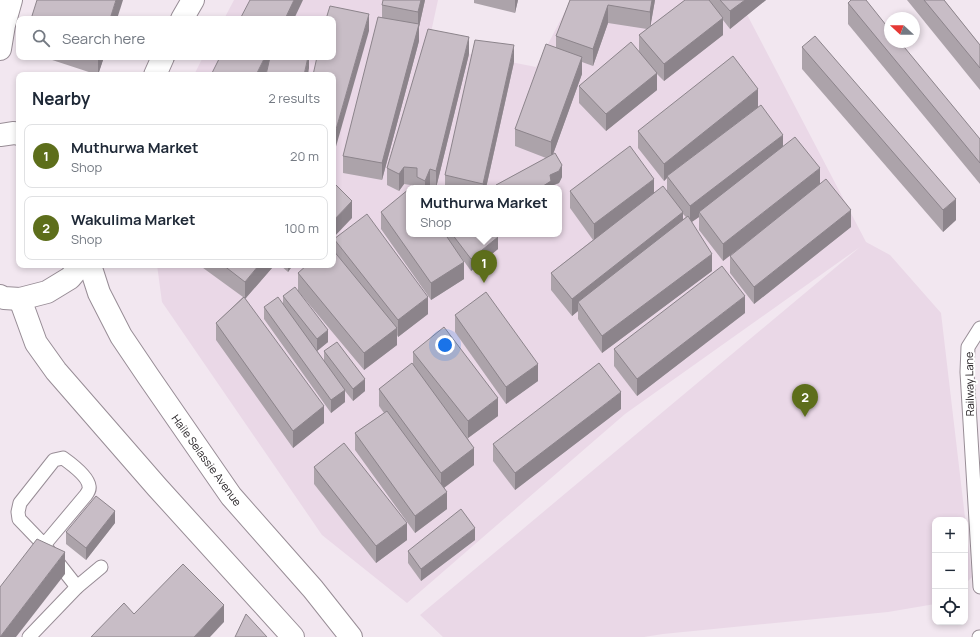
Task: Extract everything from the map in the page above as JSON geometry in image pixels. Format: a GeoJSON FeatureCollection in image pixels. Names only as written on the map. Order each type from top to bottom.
{"type":"FeatureCollection","features":[{"type":"Feature","properties":{"kind":"main road"},"geometry":{"type":"LineString","coordinates":[[0,49],[2,28],[12,0]]}},
{"type":"Feature","properties":{"kind":"main road"},"geometry":{"type":"LineString","coordinates":[[184,16],[193,0]]}},
{"type":"Feature","properties":{"kind":"main road"},"geometry":{"type":"LineString","coordinates":[[156,72],[162,60]]}},
{"type":"Feature","properties":{"kind":"main road"},"geometry":{"type":"LineString","coordinates":[[0,135],[16,133]]}},
{"type":"Feature","properties":{"kind":"main road"},"geometry":{"type":"LineString","coordinates":[[78,268],[70,278],[46,292],[10,298],[36,343],[56,372],[157,487],[293,637]]}},
{"type":"Feature","properties":{"kind":"main road","name":"Haile Selassie Avenue"},"geometry":{"type":"LineString","coordinates":[[91,268],[99,293],[121,336],[232,496],[313,590],[351,637]]}},
{"type":"Feature","properties":{"kind":"lane","name":"Railway Lane"},"geometry":{"type":"LineString","coordinates":[[980,328],[968,347],[967,372],[980,587]]}},
{"type":"Feature","properties":{"kind":"lane"},"geometry":{"type":"LineString","coordinates":[[44,545],[86,495],[90,487],[88,480],[63,458],[54,460],[20,503],[18,512],[19,519],[44,545],[77,587]]}},
{"type":"Feature","properties":{"kind":"lane"},"geometry":{"type":"LineString","coordinates":[[29,637],[77,587],[101,567]]}},
{"type":"Feature","properties":{"kind":"shaded area"},"geometry":{"type":"Polygon","coordinates":[[[234,0],[438,0],[428,46],[536,67],[571,0],[705,0],[742,5],[866,242],[890,255],[941,313],[965,517],[932,517],[932,605],[888,612],[644,637],[443,637],[420,615],[860,247],[625,414],[407,603],[322,535],[162,302],[157,268],[336,268],[336,72],[196,72],[202,60],[336,60],[336,16],[226,16],[234,0]]]}},
{"type":"Feature","properties":{"kind":"shaded area"},"geometry":{"type":"Polygon","coordinates":[[[968,543],[972,577],[968,581],[968,543]]]}},
{"type":"Feature","properties":{"kind":"building"},"geometry":{"type":"Polygon","coordinates":[[[37,0],[116,0],[111,16],[32,16],[37,0]]]}},
{"type":"Feature","properties":{"kind":"building"},"geometry":{"type":"Polygon","coordinates":[[[250,0],[294,0],[286,16],[242,16],[250,0]]]}},
{"type":"Feature","properties":{"kind":"building"},"geometry":{"type":"Polygon","coordinates":[[[383,0],[421,0],[418,12],[382,5],[383,0]]]}},
{"type":"Feature","properties":{"kind":"building"},"geometry":{"type":"Polygon","coordinates":[[[570,0],[652,0],[650,12],[608,5],[593,49],[556,36],[570,0]]]}},
{"type":"Feature","properties":{"kind":"building"},"geometry":{"type":"Polygon","coordinates":[[[685,0],[709,0],[723,18],[664,64],[639,35],[685,0]]]}},
{"type":"Feature","properties":{"kind":"building"},"geometry":{"type":"Polygon","coordinates":[[[720,0],[745,0],[730,11],[720,0]]]}},
{"type":"Feature","properties":{"kind":"building"},"geometry":{"type":"Polygon","coordinates":[[[851,0],[866,0],[884,22],[884,47],[848,3],[851,0]]]}},
{"type":"Feature","properties":{"kind":"building"},"geometry":{"type":"Polygon","coordinates":[[[924,0],[944,0],[980,45],[980,68],[924,0]]]}},
{"type":"Feature","properties":{"kind":"building"},"geometry":{"type":"Polygon","coordinates":[[[330,6],[369,14],[336,130],[336,72],[314,72],[316,60],[336,60],[336,16],[327,16],[330,6]]]}},
{"type":"Feature","properties":{"kind":"building"},"geometry":{"type":"Polygon","coordinates":[[[378,17],[419,24],[382,163],[343,156],[378,17]]]}},
{"type":"Feature","properties":{"kind":"building"},"geometry":{"type":"Polygon","coordinates":[[[428,29],[469,37],[436,171],[430,169],[425,181],[417,177],[417,168],[404,167],[399,174],[387,168],[428,29]]]}},
{"type":"Feature","properties":{"kind":"building"},"geometry":{"type":"Polygon","coordinates":[[[815,36],[956,199],[943,210],[802,47],[815,36]]]}},
{"type":"Feature","properties":{"kind":"building"},"geometry":{"type":"Polygon","coordinates":[[[475,40],[514,45],[483,184],[445,175],[475,40]]]}},
{"type":"Feature","properties":{"kind":"building"},"geometry":{"type":"Polygon","coordinates":[[[631,42],[657,73],[606,114],[579,86],[631,42]]]}},
{"type":"Feature","properties":{"kind":"building"},"geometry":{"type":"Polygon","coordinates":[[[546,44],[582,57],[551,142],[515,129],[546,44]]]}},
{"type":"Feature","properties":{"kind":"building"},"geometry":{"type":"Polygon","coordinates":[[[885,48],[905,48],[980,139],[980,163],[885,48]]]}},
{"type":"Feature","properties":{"kind":"building"},"geometry":{"type":"Polygon","coordinates":[[[733,56],[758,89],[664,164],[638,131],[733,56]]]}},
{"type":"Feature","properties":{"kind":"building"},"geometry":{"type":"Polygon","coordinates":[[[218,60],[264,60],[258,72],[212,72],[218,60]]]}},
{"type":"Feature","properties":{"kind":"building"},"geometry":{"type":"Polygon","coordinates":[[[269,60],[307,60],[305,72],[267,72],[269,60]]]}},
{"type":"Feature","properties":{"kind":"building"},"geometry":{"type":"Polygon","coordinates":[[[761,105],[783,135],[690,206],[667,176],[761,105]]]}},
{"type":"Feature","properties":{"kind":"building"},"geometry":{"type":"Polygon","coordinates":[[[795,137],[820,168],[723,244],[699,212],[795,137]]]}},
{"type":"Feature","properties":{"kind":"building"},"geometry":{"type":"Polygon","coordinates":[[[630,146],[654,179],[594,224],[570,191],[630,146]]]}},
{"type":"Feature","properties":{"kind":"building"},"geometry":{"type":"Polygon","coordinates":[[[555,153],[562,165],[559,171],[550,175],[551,181],[545,185],[496,185],[555,153]]]}},
{"type":"Feature","properties":{"kind":"building"},"geometry":{"type":"Polygon","coordinates":[[[826,179],[851,210],[754,287],[730,256],[826,179]]]}},
{"type":"Feature","properties":{"kind":"building"},"geometry":{"type":"Polygon","coordinates":[[[336,185],[352,201],[336,218],[336,185]]]}},
{"type":"Feature","properties":{"kind":"building"},"geometry":{"type":"Polygon","coordinates":[[[663,186],[683,212],[572,299],[551,273],[663,186]]]}},
{"type":"Feature","properties":{"kind":"building"},"geometry":{"type":"Polygon","coordinates":[[[406,191],[406,237],[447,237],[464,262],[431,283],[381,212],[406,191]]]}},
{"type":"Feature","properties":{"kind":"building"},"geometry":{"type":"Polygon","coordinates":[[[367,214],[428,297],[398,320],[336,242],[336,237],[367,214]]]}},
{"type":"Feature","properties":{"kind":"building"},"geometry":{"type":"Polygon","coordinates":[[[688,216],[712,254],[602,336],[578,302],[688,216]]]}},
{"type":"Feature","properties":{"kind":"building"},"geometry":{"type":"Polygon","coordinates":[[[454,237],[498,237],[471,259],[454,237]]]}},
{"type":"Feature","properties":{"kind":"building"},"geometry":{"type":"Polygon","coordinates":[[[336,254],[397,328],[364,353],[298,273],[304,268],[336,268],[336,254]]]}},
{"type":"Feature","properties":{"kind":"building"},"geometry":{"type":"Polygon","coordinates":[[[722,266],[745,296],[637,379],[614,349],[722,266]]]}},
{"type":"Feature","properties":{"kind":"building"},"geometry":{"type":"Polygon","coordinates":[[[227,268],[257,268],[245,282],[227,268]]]}},
{"type":"Feature","properties":{"kind":"building"},"geometry":{"type":"Polygon","coordinates":[[[295,287],[328,330],[317,339],[283,296],[295,287]]]}},
{"type":"Feature","properties":{"kind":"building"},"geometry":{"type":"Polygon","coordinates":[[[486,292],[538,364],[506,387],[455,315],[486,292]]]}},
{"type":"Feature","properties":{"kind":"building"},"geometry":{"type":"Polygon","coordinates":[[[244,297],[324,406],[293,431],[216,323],[244,297]]]}},
{"type":"Feature","properties":{"kind":"building"},"geometry":{"type":"Polygon","coordinates":[[[278,297],[345,390],[331,400],[264,307],[278,297]]]}},
{"type":"Feature","properties":{"kind":"building"},"geometry":{"type":"Polygon","coordinates":[[[444,327],[498,398],[468,421],[413,352],[444,327]]]}},
{"type":"Feature","properties":{"kind":"building"},"geometry":{"type":"Polygon","coordinates":[[[337,342],[365,379],[353,389],[324,351],[337,342]]]}},
{"type":"Feature","properties":{"kind":"building"},"geometry":{"type":"Polygon","coordinates":[[[412,363],[474,448],[441,473],[379,389],[412,363]]]}},
{"type":"Feature","properties":{"kind":"building"},"geometry":{"type":"Polygon","coordinates":[[[599,363],[621,392],[515,473],[493,444],[599,363]]]}},
{"type":"Feature","properties":{"kind":"building"},"geometry":{"type":"Polygon","coordinates":[[[387,411],[447,492],[415,516],[355,433],[387,411]]]}},
{"type":"Feature","properties":{"kind":"building"},"geometry":{"type":"Polygon","coordinates":[[[344,443],[407,523],[376,546],[314,467],[344,443]]]}},
{"type":"Feature","properties":{"kind":"building"},"geometry":{"type":"Polygon","coordinates":[[[96,496],[115,511],[86,548],[66,532],[96,496]]]}},
{"type":"Feature","properties":{"kind":"building"},"geometry":{"type":"Polygon","coordinates":[[[461,509],[475,528],[421,569],[408,551],[461,509]]]}},
{"type":"Feature","properties":{"kind":"building"},"geometry":{"type":"Polygon","coordinates":[[[37,539],[65,552],[0,637],[0,587],[37,539]]]}},
{"type":"Feature","properties":{"kind":"building"},"geometry":{"type":"Polygon","coordinates":[[[183,564],[224,605],[194,637],[91,637],[124,603],[134,614],[183,564]]]}},
{"type":"Feature","properties":{"kind":"building"},"geometry":{"type":"Polygon","coordinates":[[[246,614],[267,637],[235,637],[246,614]]]}},
{"type":"Feature","properties":{"kind":"place","name":"Muthurwa Market"},"geometry":{"type":"Point","coordinates":[484,283]}},
{"type":"Feature","properties":{"kind":"place","name":"Wakulima Market"},"geometry":{"type":"Point","coordinates":[805,417]}}]}
